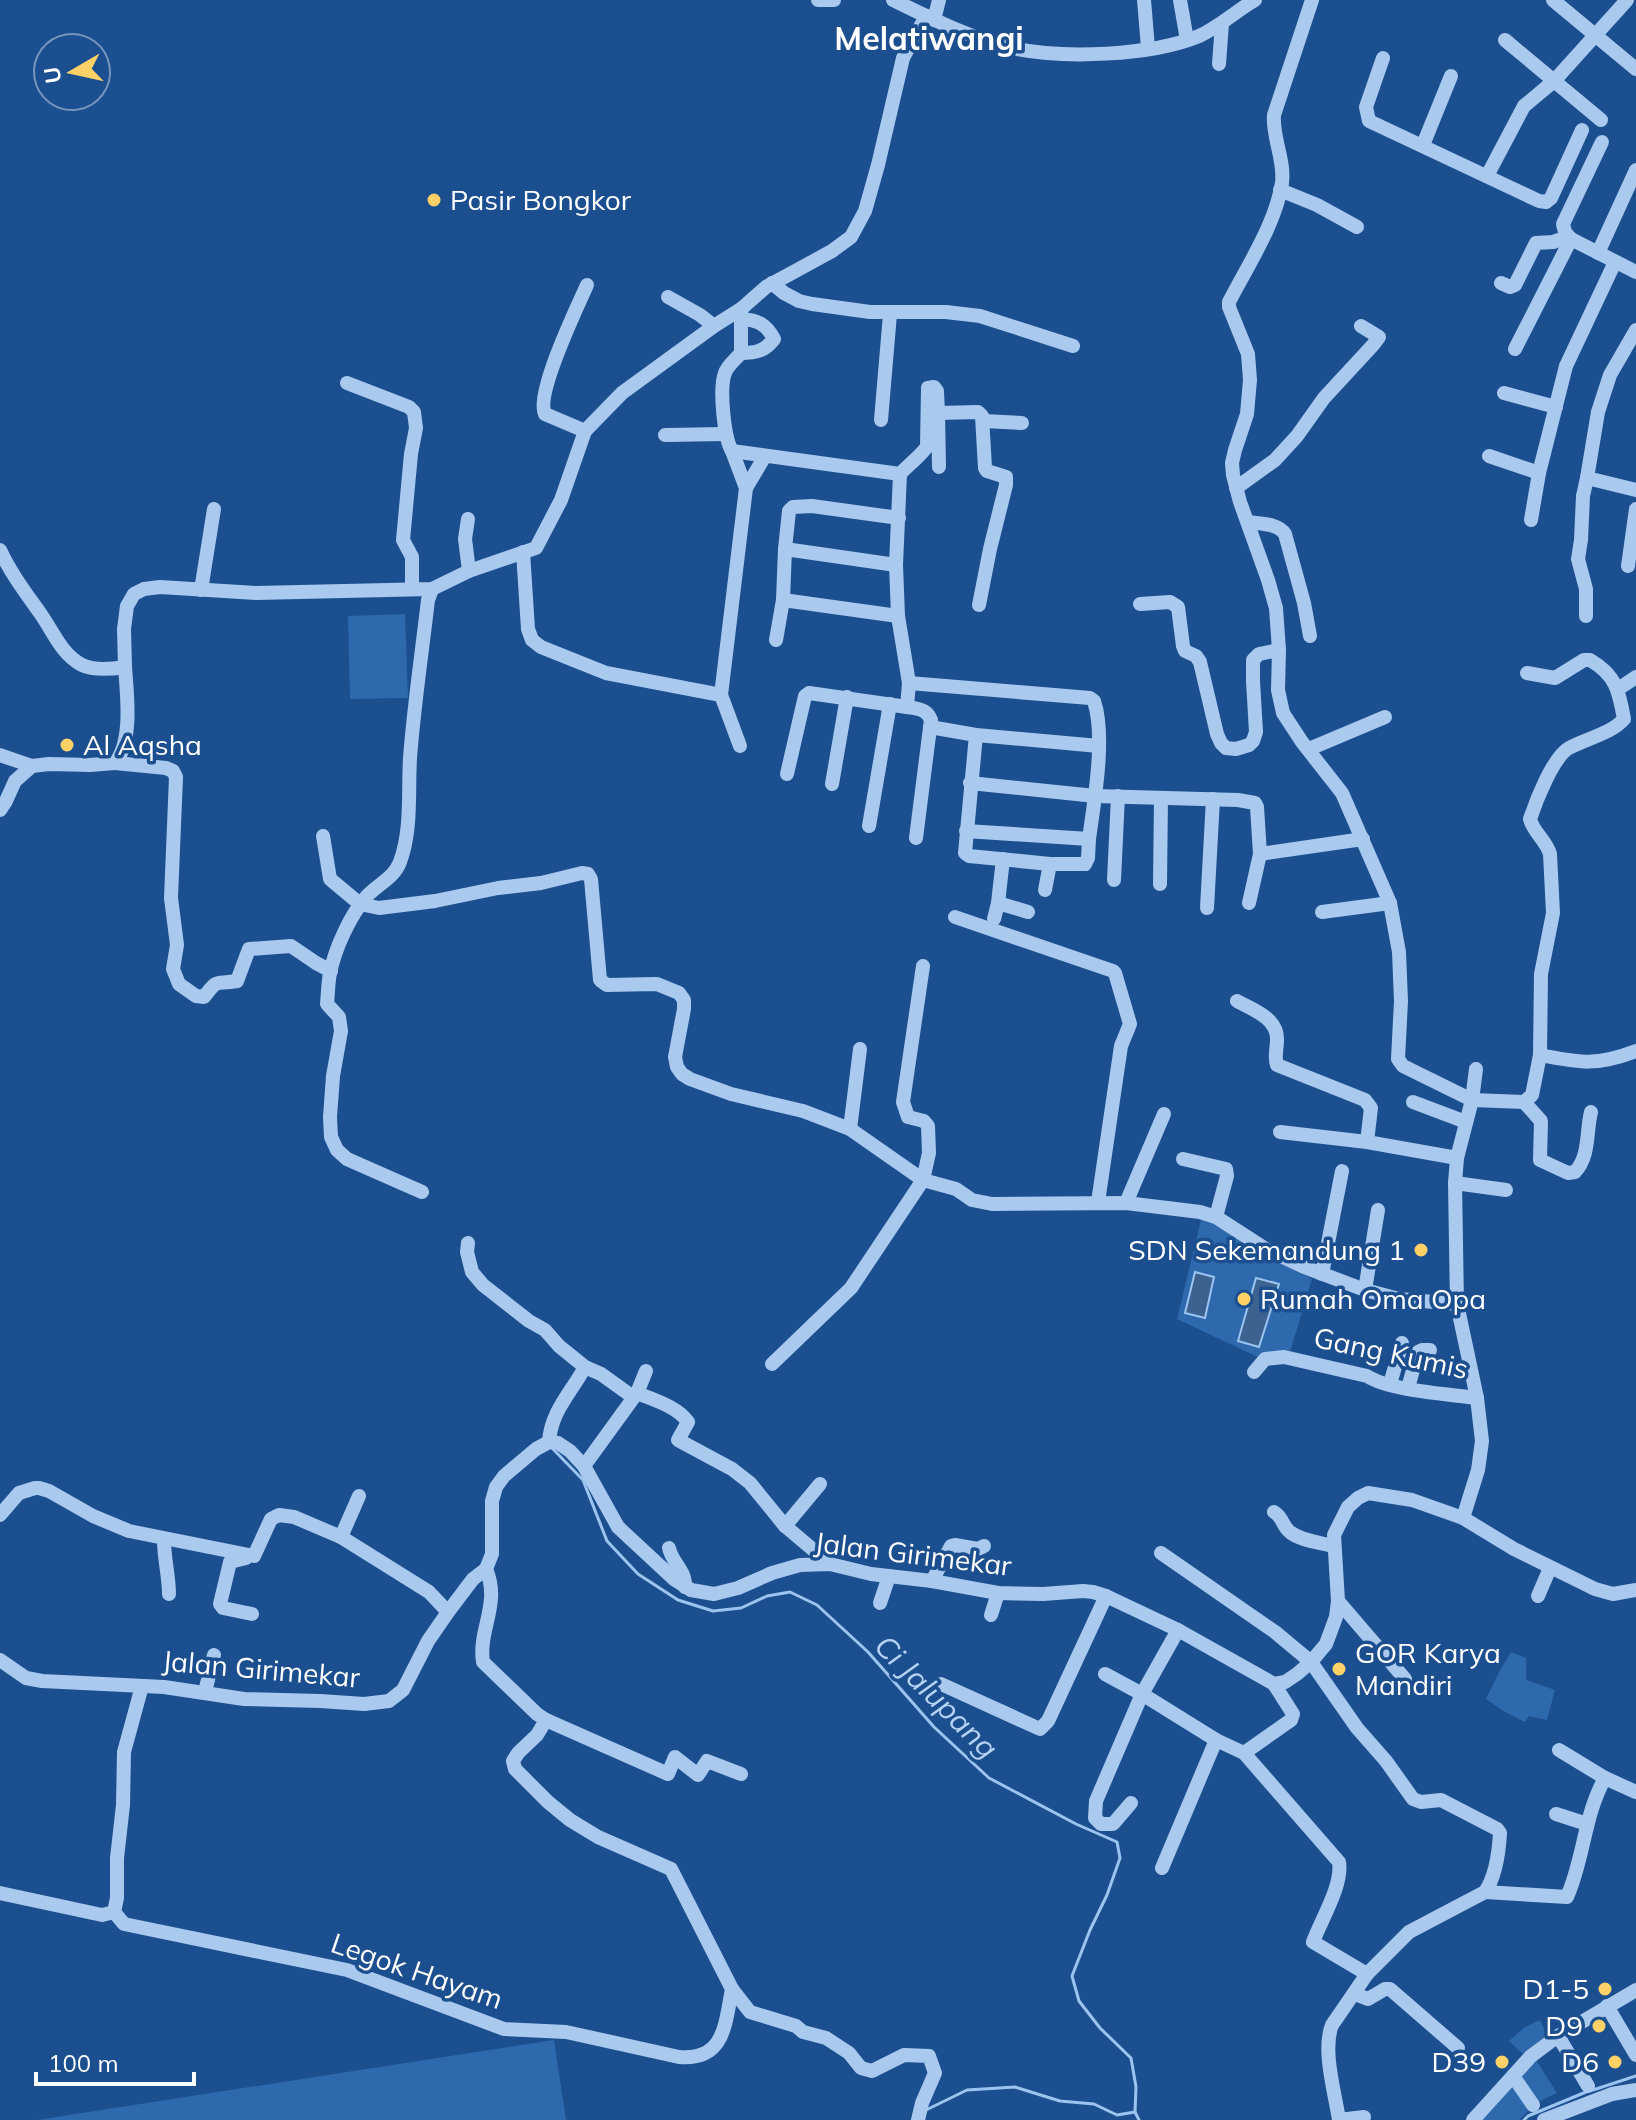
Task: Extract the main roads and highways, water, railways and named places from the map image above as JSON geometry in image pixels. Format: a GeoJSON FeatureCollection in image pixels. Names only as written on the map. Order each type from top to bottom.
{"type":"FeatureCollection","features":[{"type":"Feature","properties":{"kind":"waterway","name":"Ci Jalupang"},"geometry":{"type":"LineString","coordinates":[[551,1447],[583,1480],[607,1541],[638,1574],[678,1600],[713,1611],[741,1608],[767,1596],[790,1592],[817,1605],[868,1652],[934,1727],[989,1778],[1117,1842],[1120,1858],[1072,1976],[1079,2001],[1100,2028],[1131,2058],[1136,2087],[1135,2112],[1139,2120]]}},
{"type":"Feature","properties":{"kind":"waterway","name":"Ci Jalupang"},"geometry":{"type":"LineString","coordinates":[[1593,2090],[1636,2076]]}},
{"type":"Feature","properties":{"kind":"waterway"},"geometry":{"type":"LineString","coordinates":[[926,2110],[967,2090],[1015,2087],[1060,2101],[1094,2104],[1117,2115],[1135,2112]]}},
{"type":"Feature","properties":{"kind":"waterway","name":"Ci Jalupang"},"geometry":{"type":"LineString","coordinates":[[1524,2120],[1586,2092]]}},
{"type":"Feature","properties":{"kind":"place","name":"Pasir Bongkor"},"geometry":{"type":"Point","coordinates":[434,200]}},
{"type":"Feature","properties":{"kind":"place","name":"Al Aqsha"},"geometry":{"type":"Point","coordinates":[67,745]}},
{"type":"Feature","properties":{"kind":"place","name":"SDN Sekemandung 1"},"geometry":{"type":"Point","coordinates":[1421,1250]}},
{"type":"Feature","properties":{"kind":"place","name":"Rumah Oma Opa"},"geometry":{"type":"Point","coordinates":[1244,1299]}},
{"type":"Feature","properties":{"kind":"place","name":"GOR Karya Mandiri"},"geometry":{"type":"Point","coordinates":[1339,1669]}},
{"type":"Feature","properties":{"kind":"place","name":"D1-5"},"geometry":{"type":"Point","coordinates":[1605,1989]}},
{"type":"Feature","properties":{"kind":"place","name":"D9"},"geometry":{"type":"Point","coordinates":[1599,2026]}},
{"type":"Feature","properties":{"kind":"place","name":"D39"},"geometry":{"type":"Point","coordinates":[1502,2062]}},
{"type":"Feature","properties":{"kind":"place","name":"D6"},"geometry":{"type":"Point","coordinates":[1615,2062]}},
{"type":"Feature","properties":{"kind":"district","name":"Melatiwangi"},"geometry":{"type":"Point","coordinates":[929,39]}}]}
